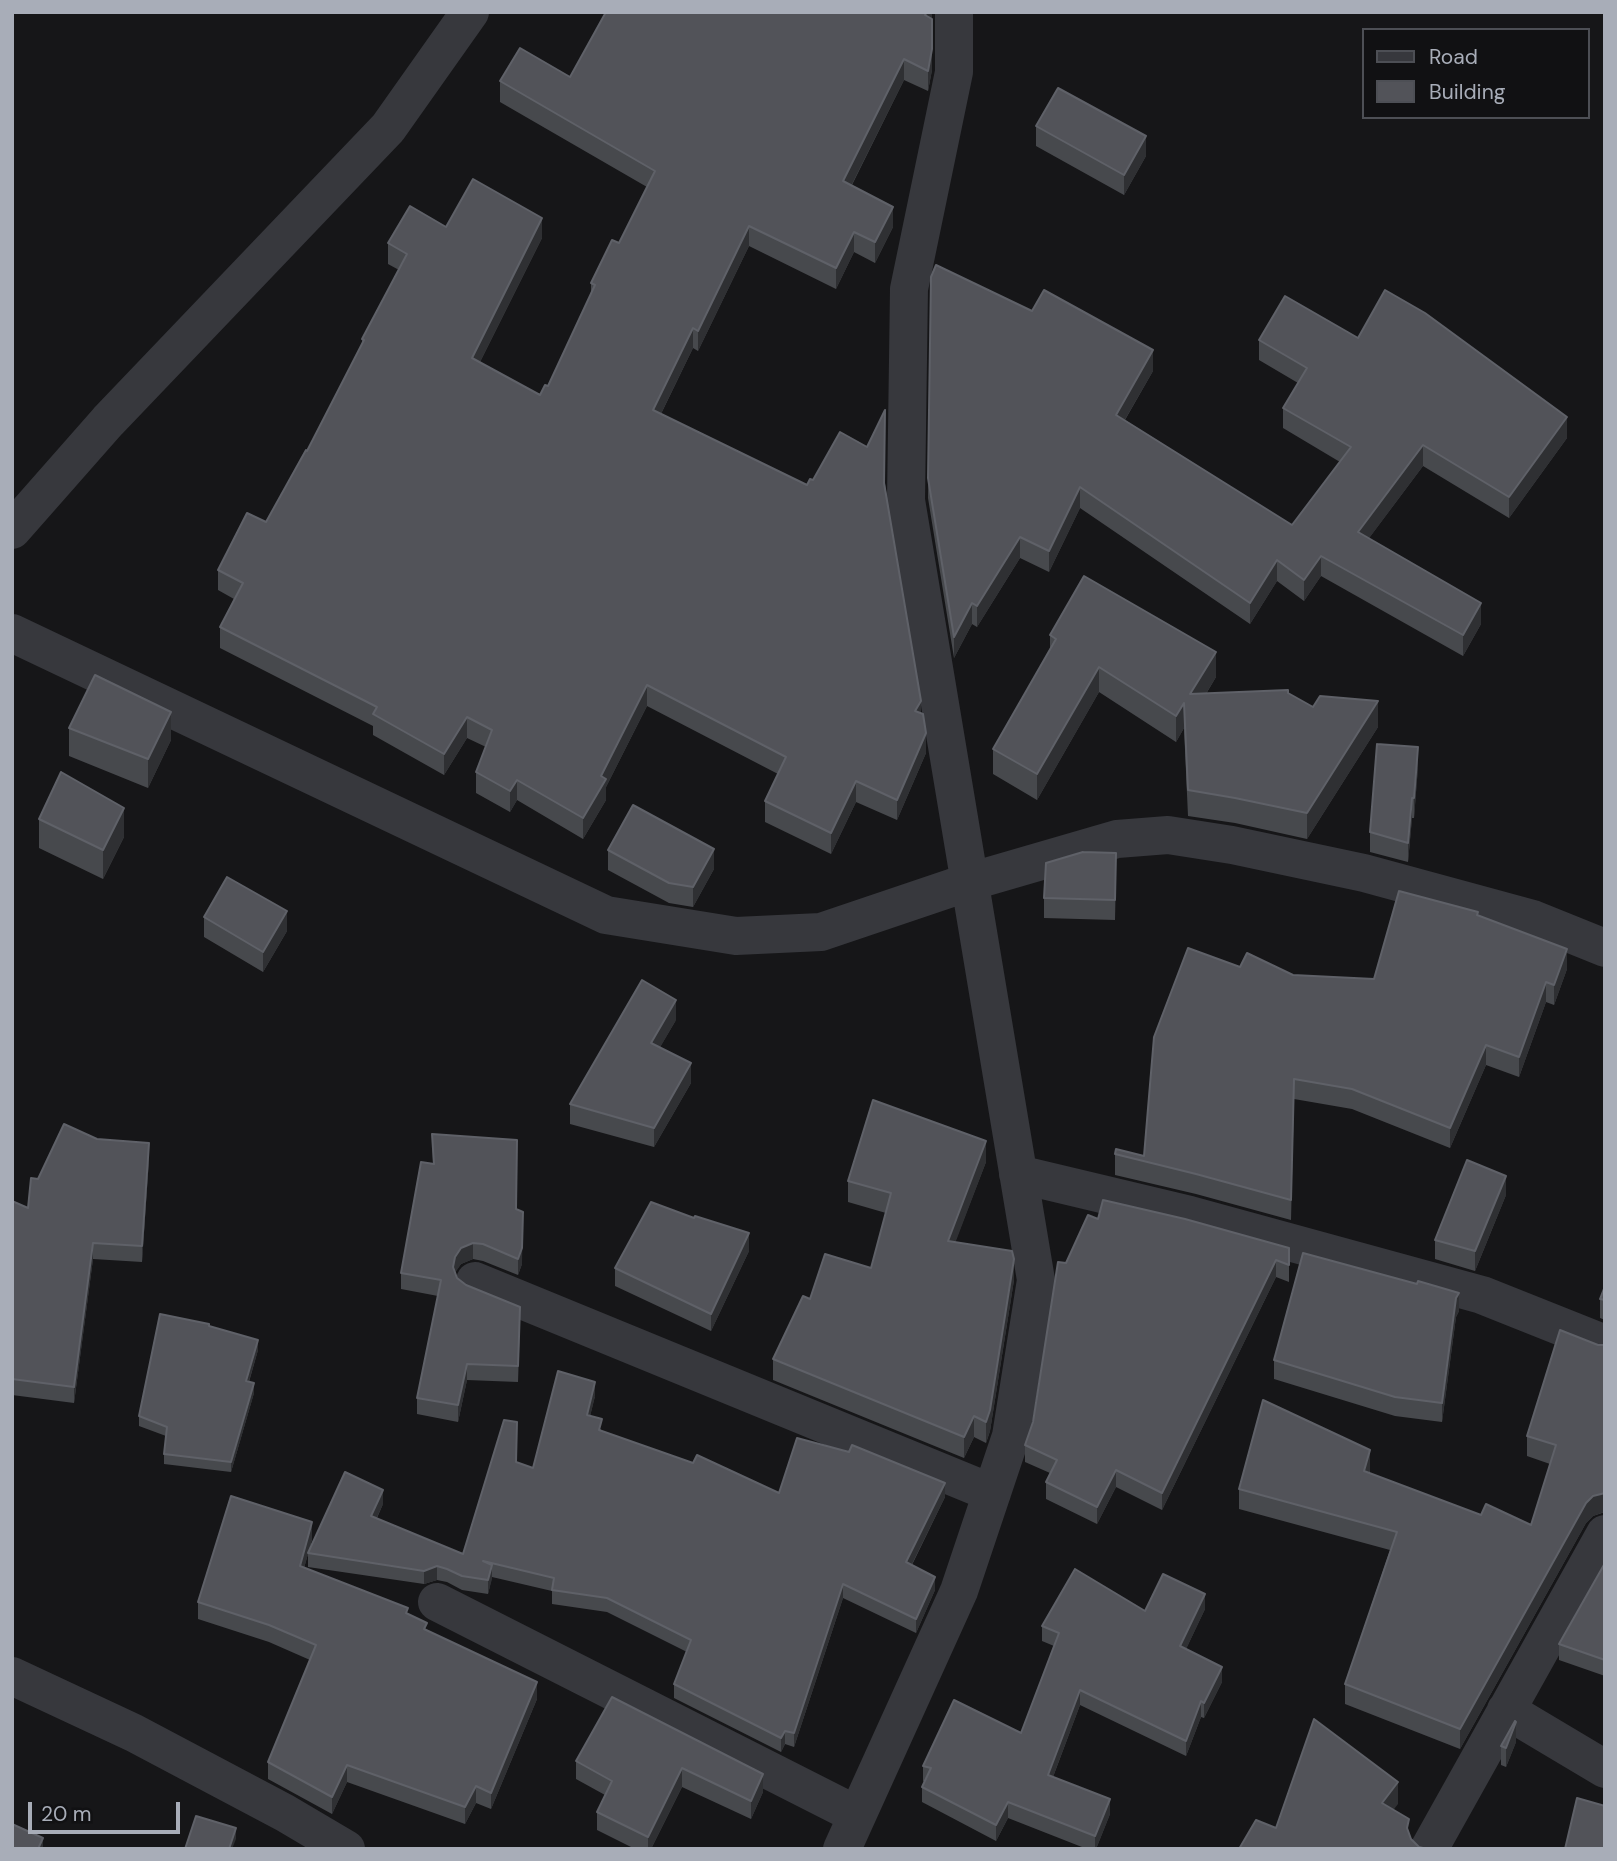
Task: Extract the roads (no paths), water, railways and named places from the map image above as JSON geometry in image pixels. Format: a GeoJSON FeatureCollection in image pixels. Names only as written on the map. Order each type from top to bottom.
{"type":"FeatureCollection","features":[{"type":"Feature","properties":{"kind":"street"},"geometry":{"type":"LineString","coordinates":[[12,530],[108,421],[388,128],[470,12]]}},
{"type":"Feature","properties":{"kind":"street"},"geometry":{"type":"LineString","coordinates":[[436,1602],[849,1832],[959,1591],[1011,1436],[1036,1280],[906,499],[909,289],[954,72],[954,12]]}},
{"type":"Feature","properties":{"kind":"street"},"geometry":{"type":"LineString","coordinates":[[12,633],[606,915],[736,936],[821,932],[969,882],[1117,839],[1168,835],[1232,845],[1364,873],[1533,919],[1605,948]]}},
{"type":"Feature","properties":{"kind":"street"},"geometry":{"type":"LineString","coordinates":[[1018,1174],[1190,1215],[1482,1295],[1605,1344]]}},
{"type":"Feature","properties":{"kind":"street"},"geometry":{"type":"LineString","coordinates":[[475,1281],[992,1493]]}},
{"type":"Feature","properties":{"kind":"street"},"geometry":{"type":"LineString","coordinates":[[1429,1849],[1605,1534]]}},
{"type":"Feature","properties":{"kind":"street"},"geometry":{"type":"LineString","coordinates":[[12,1676],[134,1733],[285,1813],[346,1849]]}},
{"type":"Feature","properties":{"kind":"street"},"geometry":{"type":"LineString","coordinates":[[1506,1710],[1605,1769]]}}]}
